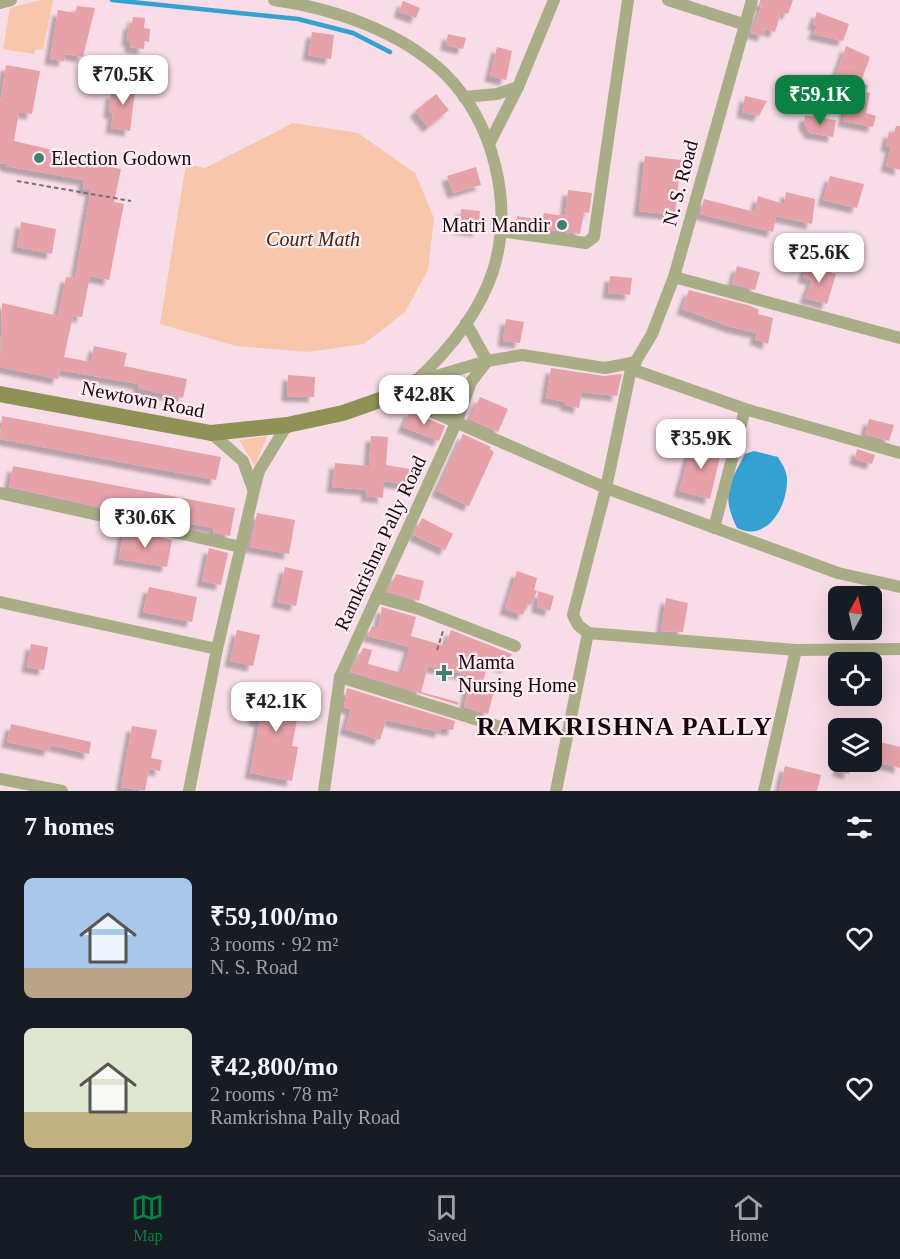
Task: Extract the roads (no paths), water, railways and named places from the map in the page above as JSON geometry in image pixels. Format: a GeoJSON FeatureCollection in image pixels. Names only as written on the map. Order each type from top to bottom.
{"type":"FeatureCollection","features":[{"type":"Feature","properties":{"kind":"street"},"geometry":{"type":"LineString","coordinates":[[0,3],[11,0]]}},
{"type":"Feature","properties":{"kind":"street"},"geometry":{"type":"LineString","coordinates":[[274,0],[305,2],[361,23],[402,42],[443,72],[480,120],[489,144],[498,174],[500,231],[492,272],[466,323],[447,352],[415,382]]}},
{"type":"Feature","properties":{"kind":"street"},"geometry":{"type":"LineString","coordinates":[[489,144],[518,87],[554,0]]}},
{"type":"Feature","properties":{"kind":"street"},"geometry":{"type":"LineString","coordinates":[[500,231],[586,243],[594,237],[600,214],[628,0]]}},
{"type":"Feature","properties":{"kind":"street"},"geometry":{"type":"LineString","coordinates":[[668,0],[743,24]]}},
{"type":"Feature","properties":{"kind":"street","name":"N. S. Road"},"geometry":{"type":"LineString","coordinates":[[588,633],[578,625],[573,615],[606,488],[633,366],[652,334],[674,277],[743,24],[752,0]]}},
{"type":"Feature","properties":{"kind":"street"},"geometry":{"type":"LineString","coordinates":[[464,97],[497,94],[518,87]]}},
{"type":"Feature","properties":{"kind":"street"},"geometry":{"type":"LineString","coordinates":[[674,277],[900,338]]}},
{"type":"Feature","properties":{"kind":"street"},"geometry":{"type":"LineString","coordinates":[[466,323],[487,361]]}},
{"type":"Feature","properties":{"kind":"street"},"geometry":{"type":"LineString","coordinates":[[415,382],[487,361],[522,356],[605,368],[633,366],[745,409],[900,453]]}},
{"type":"Feature","properties":{"kind":"street","name":"Ramkrishna Pally Road"},"geometry":{"type":"LineString","coordinates":[[324,791],[340,677],[457,421],[471,382],[487,361]]}},
{"type":"Feature","properties":{"kind":"street","name":"Newtown Road"},"geometry":{"type":"LineString","coordinates":[[0,394],[211,433],[287,425],[343,413],[394,395],[415,382]]}},
{"type":"Feature","properties":{"kind":"street"},"geometry":{"type":"LineString","coordinates":[[394,395],[606,488],[838,573],[900,587]]}},
{"type":"Feature","properties":{"kind":"street"},"geometry":{"type":"LineString","coordinates":[[714,528],[745,409]]}},
{"type":"Feature","properties":{"kind":"street"},"geometry":{"type":"LineString","coordinates":[[187,789],[259,471],[287,425]]}},
{"type":"Feature","properties":{"kind":"street"},"geometry":{"type":"LineString","coordinates":[[211,433],[243,461],[254,490]]}},
{"type":"Feature","properties":{"kind":"street"},"geometry":{"type":"LineString","coordinates":[[0,493],[241,547]]}},
{"type":"Feature","properties":{"kind":"street"},"geometry":{"type":"LineString","coordinates":[[376,597],[446,619],[515,646]]}},
{"type":"Feature","properties":{"kind":"street"},"geometry":{"type":"LineString","coordinates":[[0,602],[217,649]]}},
{"type":"Feature","properties":{"kind":"street"},"geometry":{"type":"LineString","coordinates":[[556,791],[588,633],[796,650],[900,649]]}},
{"type":"Feature","properties":{"kind":"street"},"geometry":{"type":"LineString","coordinates":[[764,791],[796,650]]}},
{"type":"Feature","properties":{"kind":"street"},"geometry":{"type":"LineString","coordinates":[[340,677],[507,729]]}},
{"type":"Feature","properties":{"kind":"street"},"geometry":{"type":"LineString","coordinates":[[0,779],[62,791]]}},
{"type":"Feature","properties":{"kind":"water"},"geometry":{"type":"Polygon","coordinates":[[[754,451],[778,457],[787,479],[784,500],[774,519],[758,530],[748,531],[737,528],[728,498],[731,482],[745,454],[754,451]]]}},
{"type":"Feature","properties":{"kind":"waterway"},"geometry":{"type":"LineString","coordinates":[[112,0],[298,19],[353,33],[390,52]]}},
{"type":"Feature","properties":{"kind":"place","name":"Election Godown"},"geometry":{"type":"Point","coordinates":[39,158]}},
{"type":"Feature","properties":{"kind":"place","name":"Matri Mandir"},"geometry":{"type":"Point","coordinates":[562,225]}},
{"type":"Feature","properties":{"kind":"place","name":"Mamta Nursing Home"},"geometry":{"type":"Point","coordinates":[444,673]}},
{"type":"Feature","properties":{"kind":"district","name":"RAMKRISHNA PALLY"},"geometry":{"type":"Point","coordinates":[625,726]}},
{"type":"Feature","properties":{"kind":"park label","name":"Court Math"},"geometry":{"type":"Point","coordinates":[313,239]}}]}
